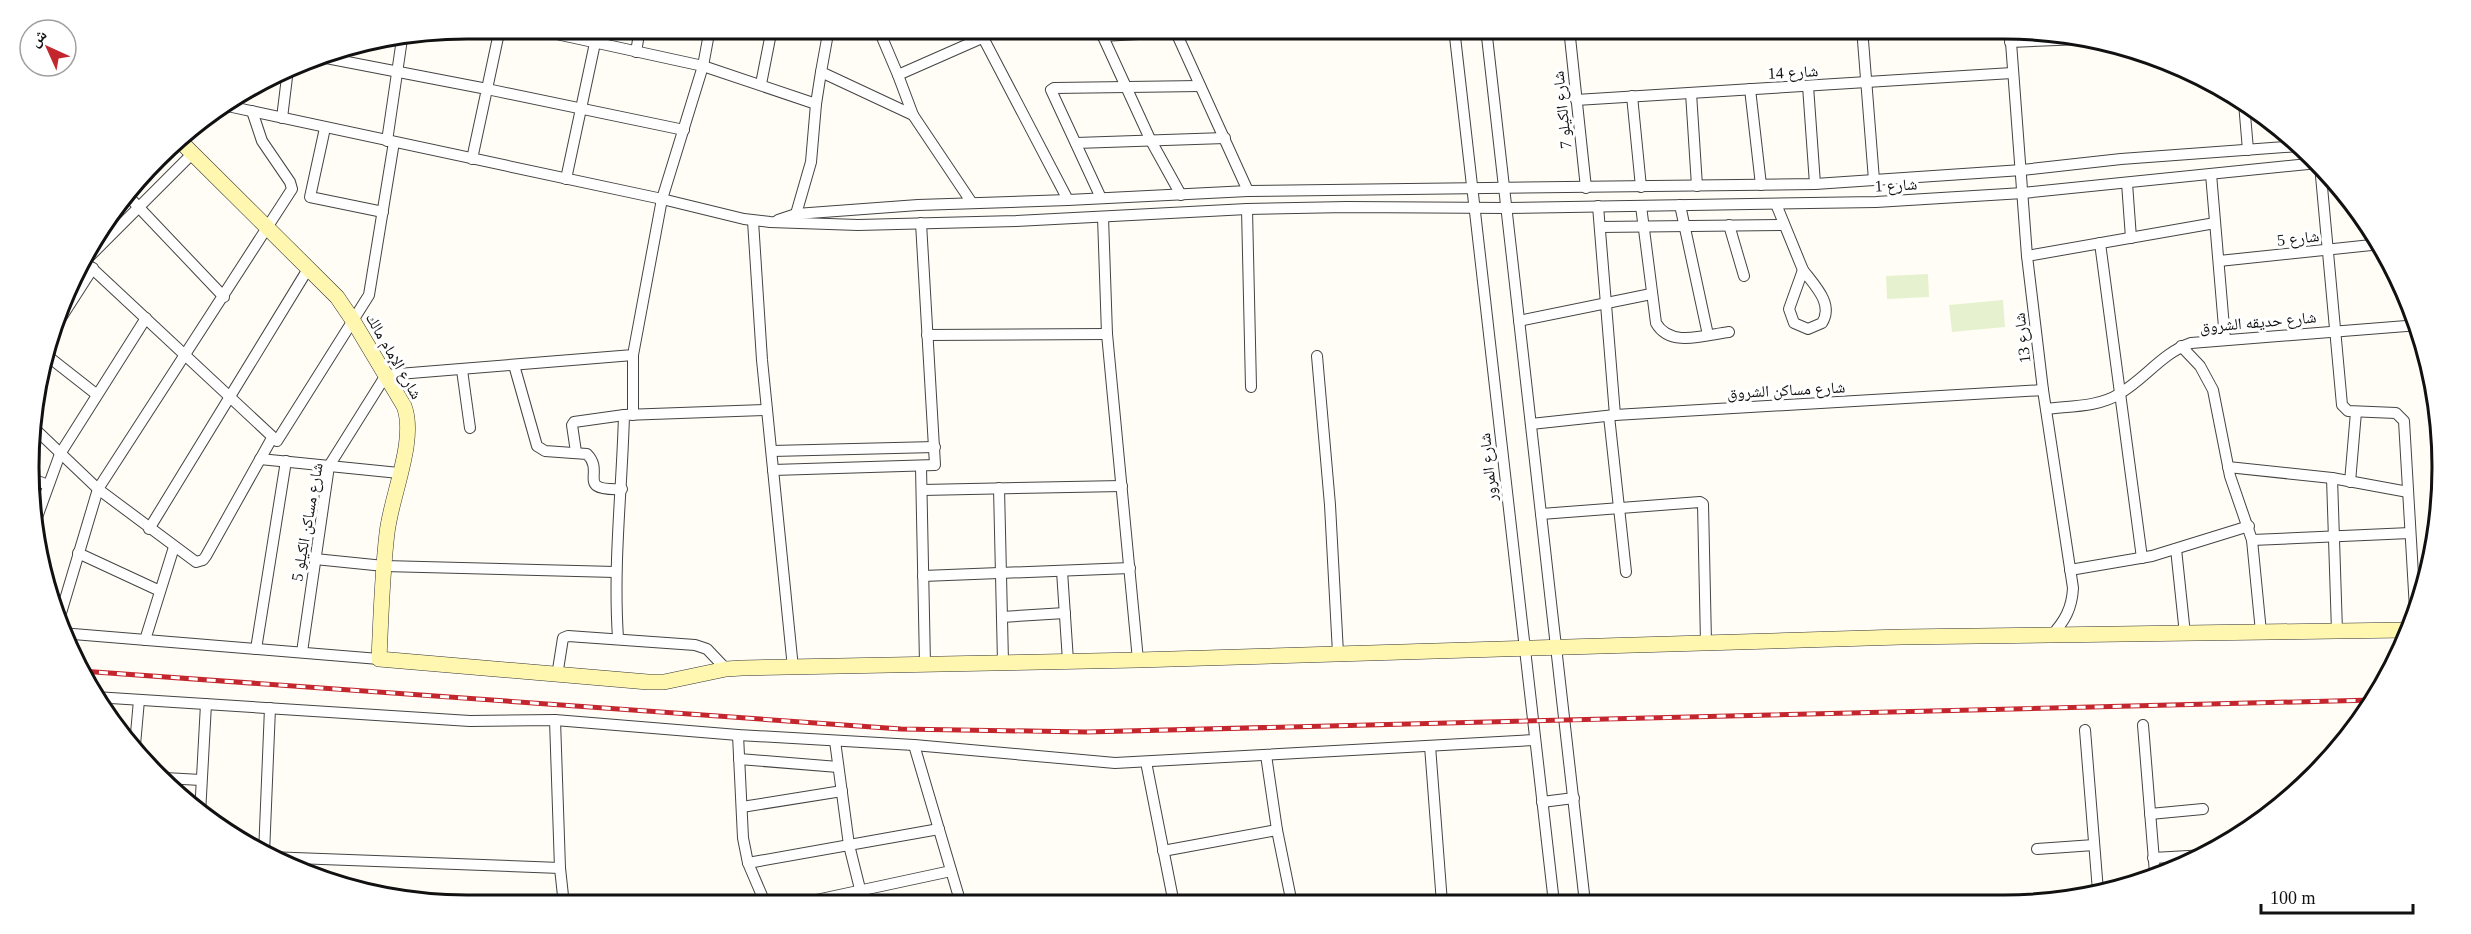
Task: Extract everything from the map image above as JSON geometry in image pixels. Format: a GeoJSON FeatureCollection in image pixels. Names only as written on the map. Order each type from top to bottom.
{"type":"FeatureCollection","features":[{"type":"Feature","properties":{"kind":"street"},"geometry":{"type":"LineString","coordinates":[[472,159],[498,39]]}},
{"type":"Feature","properties":{"kind":"street"},"geometry":{"type":"LineString","coordinates":[[585,39],[704,66],[816,104]]}},
{"type":"Feature","properties":{"kind":"street"},"geometry":{"type":"LineString","coordinates":[[636,52],[638,39]]}},
{"type":"Feature","properties":{"kind":"street"},"geometry":{"type":"LineString","coordinates":[[618,638],[615,572],[633,356],[662,199],[704,66],[708,39]]}},
{"type":"Feature","properties":{"kind":"street"},"geometry":{"type":"LineString","coordinates":[[761,84],[770,39]]}},
{"type":"Feature","properties":{"kind":"street"},"geometry":{"type":"LineString","coordinates":[[796,214],[811,162],[816,104],[827,39]]}},
{"type":"Feature","properties":{"kind":"street"},"geometry":{"type":"LineString","coordinates":[[882,39],[913,115],[972,203]]}},
{"type":"Feature","properties":{"kind":"street"},"geometry":{"type":"LineString","coordinates":[[898,75],[968,39]]}},
{"type":"Feature","properties":{"kind":"street"},"geometry":{"type":"LineString","coordinates":[[983,39],[1068,200]]}},
{"type":"Feature","properties":{"kind":"street"},"geometry":{"type":"LineString","coordinates":[[1104,39],[1150,139],[1181,195]]}},
{"type":"Feature","properties":{"kind":"street"},"geometry":{"type":"LineString","coordinates":[[1179,39],[1248,191]]}},
{"type":"Feature","properties":{"kind":"street","name":"شارع المرور"},"geometry":{"type":"LineString","coordinates":[[1455,39],[1553,895]]}},
{"type":"Feature","properties":{"kind":"street"},"geometry":{"type":"LineString","coordinates":[[1487,39],[1584,895]]}},
{"type":"Feature","properties":{"kind":"street","name":"شارع الكيلو 7"},"geometry":{"type":"LineString","coordinates":[[1570,39],[1586,188]]}},
{"type":"Feature","properties":{"kind":"street"},"geometry":{"type":"LineString","coordinates":[[1863,39],[1875,180]]}},
{"type":"Feature","properties":{"kind":"street"},"geometry":{"type":"LineString","coordinates":[[2010,42],[2039,41]]}},
{"type":"Feature","properties":{"kind":"street","name":"شارع 13"},"geometry":{"type":"LineString","coordinates":[[2010,42],[2022,170],[2027,256],[2043,390],[2073,588],[2066,619],[2051,636]]}},
{"type":"Feature","properties":{"kind":"street"},"geometry":{"type":"LineString","coordinates":[[566,179],[595,43]]}},
{"type":"Feature","properties":{"kind":"street"},"geometry":{"type":"LineString","coordinates":[[90,265],[277,441],[281,438],[371,290],[383,212],[401,44]]}},
{"type":"Feature","properties":{"kind":"street"},"geometry":{"type":"LineString","coordinates":[[336,60],[684,130]]}},
{"type":"Feature","properties":{"kind":"street"},"geometry":{"type":"LineString","coordinates":[[821,72],[913,115]]}},
{"type":"Feature","properties":{"kind":"street","name":"شارع 14"},"geometry":{"type":"LineString","coordinates":[[1576,100],[2012,73]]}},
{"type":"Feature","properties":{"kind":"street"},"geometry":{"type":"LineString","coordinates":[[282,118],[287,79]]}},
{"type":"Feature","properties":{"kind":"street"},"geometry":{"type":"LineString","coordinates":[[1101,198],[1051,90],[1054,88],[1200,86]]}},
{"type":"Feature","properties":{"kind":"street"},"geometry":{"type":"LineString","coordinates":[[1808,86],[1815,184]]}},
{"type":"Feature","properties":{"kind":"street"},"geometry":{"type":"LineString","coordinates":[[1750,89],[1761,185]]}},
{"type":"Feature","properties":{"kind":"street"},"geometry":{"type":"LineString","coordinates":[[1691,93],[1697,186]]}},
{"type":"Feature","properties":{"kind":"street"},"geometry":{"type":"LineString","coordinates":[[1632,96],[1641,187]]}},
{"type":"Feature","properties":{"kind":"street","name":"شارع 1"},"geometry":{"type":"LineString","coordinates":[[235,108],[662,199],[753,221],[858,225],[1103,217],[1247,209],[1506,208],[1876,202],[2023,193],[2308,165]]}},
{"type":"Feature","properties":{"kind":"street"},"geometry":{"type":"LineString","coordinates":[[63,607],[98,489],[268,229],[292,186],[262,141],[252,111]]}},
{"type":"Feature","properties":{"kind":"street"},"geometry":{"type":"LineString","coordinates":[[2245,113],[2248,150]]}},
{"type":"Feature","properties":{"kind":"street"},"geometry":{"type":"LineString","coordinates":[[325,128],[310,197],[383,212]]}},
{"type":"Feature","properties":{"kind":"street"},"geometry":{"type":"LineString","coordinates":[[1076,143],[1225,138]]}},
{"type":"Feature","properties":{"kind":"street","name":"شارع الإمام مالك"},"geometry":{"type":"LineString","coordinates":[[185,145],[337,297],[386,375],[408,416],[408,437],[389,514],[379,659]]}},
{"type":"Feature","properties":{"kind":"street","name":"شارع 1"},"geometry":{"type":"LineString","coordinates":[[770,222],[796,214],[972,203],[1248,191],[1815,184],[2022,170],[2121,159],[2288,147]]}},
{"type":"Feature","properties":{"kind":"street"},"geometry":{"type":"LineString","coordinates":[[96,253],[138,207],[193,153]]}},
{"type":"Feature","properties":{"kind":"street"},"geometry":{"type":"LineString","coordinates":[[2211,174],[2225,339]]}},
{"type":"Feature","properties":{"kind":"street"},"geometry":{"type":"LineString","coordinates":[[2321,179],[2337,330],[2342,405],[2344,409],[2356,412],[2396,413],[2403,418],[2414,589]]}},
{"type":"Feature","properties":{"kind":"street"},"geometry":{"type":"LineString","coordinates":[[2127,183],[2131,238]]}},
{"type":"Feature","properties":{"kind":"street"},"geometry":{"type":"LineString","coordinates":[[132,200],[224,297]]}},
{"type":"Feature","properties":{"kind":"street"},"geometry":{"type":"LineString","coordinates":[[1776,204],[1803,270],[1826,302],[1827,309],[1821,323],[1808,329],[1794,323],[1789,309],[1803,270]]}},
{"type":"Feature","properties":{"kind":"street"},"geometry":{"type":"LineString","coordinates":[[1680,205],[1707,335]]}},
{"type":"Feature","properties":{"kind":"street"},"geometry":{"type":"LineString","coordinates":[[1598,206],[1619,507],[1626,572]]}},
{"type":"Feature","properties":{"kind":"street"},"geometry":{"type":"LineString","coordinates":[[1641,206],[1656,323],[1664,334],[1677,338],[1729,332]]}},
{"type":"Feature","properties":{"kind":"street"},"geometry":{"type":"LineString","coordinates":[[1247,209],[1251,387]]}},
{"type":"Feature","properties":{"kind":"street"},"geometry":{"type":"LineString","coordinates":[[1103,217],[1107,334],[1138,660]]}},
{"type":"Feature","properties":{"kind":"street"},"geometry":{"type":"LineString","coordinates":[[753,221],[767,410],[793,668]]}},
{"type":"Feature","properties":{"kind":"street"},"geometry":{"type":"LineString","coordinates":[[773,470],[935,465],[921,223]]}},
{"type":"Feature","properties":{"kind":"street"},"geometry":{"type":"LineString","coordinates":[[2027,256],[2215,223]]}},
{"type":"Feature","properties":{"kind":"street"},"geometry":{"type":"LineString","coordinates":[[1729,225],[1744,276]]}},
{"type":"Feature","properties":{"kind":"street"},"geometry":{"type":"LineString","coordinates":[[1600,227],[1784,225]]}},
{"type":"Feature","properties":{"kind":"street"},"geometry":{"type":"LineString","coordinates":[[2100,243],[2142,558]]}},
{"type":"Feature","properties":{"kind":"street","name":"شارع 5"},"geometry":{"type":"LineString","coordinates":[[2218,261],[2370,245]]}},
{"type":"Feature","properties":{"kind":"street"},"geometry":{"type":"LineString","coordinates":[[149,529],[308,269]]}},
{"type":"Feature","properties":{"kind":"street"},"geometry":{"type":"LineString","coordinates":[[1519,321],[1651,294]]}},
{"type":"Feature","properties":{"kind":"street"},"geometry":{"type":"LineString","coordinates":[[41,505],[60,453],[146,318]]}},
{"type":"Feature","properties":{"kind":"street","name":"شارع حديقه الشروق"},"geometry":{"type":"LineString","coordinates":[[2046,409],[2103,401],[2120,394],[2171,351],[2202,341],[2408,326]]}},
{"type":"Feature","properties":{"kind":"street"},"geometry":{"type":"LineString","coordinates":[[927,335],[1107,334]]}},
{"type":"Feature","properties":{"kind":"street"},"geometry":{"type":"LineString","coordinates":[[2181,346],[2200,366],[2213,390],[2228,467],[2252,540],[2261,632]]}},
{"type":"Feature","properties":{"kind":"street"},"geometry":{"type":"LineString","coordinates":[[386,375],[633,356]]}},
{"type":"Feature","properties":{"kind":"street"},"geometry":{"type":"LineString","coordinates":[[1317,356],[1330,506],[1338,653]]}},
{"type":"Feature","properties":{"kind":"street"},"geometry":{"type":"LineString","coordinates":[[53,360],[96,394]]}},
{"type":"Feature","properties":{"kind":"street"},"geometry":{"type":"LineString","coordinates":[[514,365],[537,446],[544,451],[587,454],[590,457],[594,484],[597,488],[622,489]]}},
{"type":"Feature","properties":{"kind":"street"},"geometry":{"type":"LineString","coordinates":[[462,370],[471,428]]}},
{"type":"Feature","properties":{"kind":"street","name":"شارع مساكن الكيلو 5"},"geometry":{"type":"LineString","coordinates":[[302,652],[329,466],[386,375]]}},
{"type":"Feature","properties":{"kind":"street","name":"شارع مساكن الشروق"},"geometry":{"type":"LineString","coordinates":[[1531,424],[1612,415],[2043,390]]}},
{"type":"Feature","properties":{"kind":"street"},"geometry":{"type":"LineString","coordinates":[[576,452],[574,422],[628,415],[767,410]]}},
{"type":"Feature","properties":{"kind":"street"},"geometry":{"type":"LineString","coordinates":[[2350,482],[2356,412]]}},
{"type":"Feature","properties":{"kind":"street"},"geometry":{"type":"LineString","coordinates":[[41,434],[98,489],[196,562],[203,560],[272,438]]}},
{"type":"Feature","properties":{"kind":"street"},"geometry":{"type":"LineString","coordinates":[[772,451],[935,447]]}},
{"type":"Feature","properties":{"kind":"street"},"geometry":{"type":"LineString","coordinates":[[260,459],[399,473]]}},
{"type":"Feature","properties":{"kind":"street"},"geometry":{"type":"LineString","coordinates":[[256,649],[286,462]]}},
{"type":"Feature","properties":{"kind":"street"},"geometry":{"type":"LineString","coordinates":[[921,467],[925,664]]}},
{"type":"Feature","properties":{"kind":"street"},"geometry":{"type":"LineString","coordinates":[[2228,467],[2332,478],[2408,492]]}},
{"type":"Feature","properties":{"kind":"street"},"geometry":{"type":"LineString","coordinates":[[2332,478],[2337,631]]}},
{"type":"Feature","properties":{"kind":"street"},"geometry":{"type":"LineString","coordinates":[[40,482],[48,485]]}},
{"type":"Feature","properties":{"kind":"street"},"geometry":{"type":"LineString","coordinates":[[922,490],[1122,486]]}},
{"type":"Feature","properties":{"kind":"street"},"geometry":{"type":"LineString","coordinates":[[999,488],[1003,662]]}},
{"type":"Feature","properties":{"kind":"street"},"geometry":{"type":"LineString","coordinates":[[1541,514],[1697,500],[1703,504],[1706,642]]}},
{"type":"Feature","properties":{"kind":"street"},"geometry":{"type":"LineString","coordinates":[[2070,570],[2142,558],[2249,526]]}},
{"type":"Feature","properties":{"kind":"street"},"geometry":{"type":"LineString","coordinates":[[2252,540],[2410,533]]}},
{"type":"Feature","properties":{"kind":"street"},"geometry":{"type":"LineString","coordinates":[[145,639],[174,547]]}},
{"type":"Feature","properties":{"kind":"street"},"geometry":{"type":"LineString","coordinates":[[2176,549],[2185,634]]}},
{"type":"Feature","properties":{"kind":"street"},"geometry":{"type":"LineString","coordinates":[[78,553],[160,591]]}},
{"type":"Feature","properties":{"kind":"street"},"geometry":{"type":"LineString","coordinates":[[315,559],[384,566],[615,572]]}},
{"type":"Feature","properties":{"kind":"street"},"geometry":{"type":"LineString","coordinates":[[923,576],[1130,568]]}},
{"type":"Feature","properties":{"kind":"street"},"geometry":{"type":"LineString","coordinates":[[1062,571],[1068,661]]}},
{"type":"Feature","properties":{"kind":"street"},"geometry":{"type":"LineString","coordinates":[[1002,617],[1065,612]]}},
{"type":"Feature","properties":{"kind":"street"},"geometry":{"type":"LineString","coordinates":[[73,634],[656,682],[726,669],[1138,660],[1901,637],[2399,630]]}},
{"type":"Feature","properties":{"kind":"street"},"geometry":{"type":"LineString","coordinates":[[557,675],[563,638],[618,638],[701,646],[712,653],[726,669]]}},
{"type":"Feature","properties":{"kind":"street"},"geometry":{"type":"LineString","coordinates":[[106,698],[470,721],[555,720],[738,735],[914,745],[1115,763],[1535,740]]}},
{"type":"Feature","properties":{"kind":"street"},"geometry":{"type":"LineString","coordinates":[[136,738],[139,700]]}},
{"type":"Feature","properties":{"kind":"street"},"geometry":{"type":"LineString","coordinates":[[200,802],[206,704]]}},
{"type":"Feature","properties":{"kind":"street"},"geometry":{"type":"LineString","coordinates":[[264,844],[270,708]]}},
{"type":"Feature","properties":{"kind":"street"},"geometry":{"type":"LineString","coordinates":[[555,720],[563,895]]}},
{"type":"Feature","properties":{"kind":"street"},"geometry":{"type":"LineString","coordinates":[[2143,725],[2155,867]]}},
{"type":"Feature","properties":{"kind":"street"},"geometry":{"type":"LineString","coordinates":[[2085,730],[2097,884]]}},
{"type":"Feature","properties":{"kind":"street"},"geometry":{"type":"LineString","coordinates":[[738,735],[748,863],[762,895]]}},
{"type":"Feature","properties":{"kind":"street"},"geometry":{"type":"LineString","coordinates":[[835,741],[849,845],[861,895]]}},
{"type":"Feature","properties":{"kind":"street"},"geometry":{"type":"LineString","coordinates":[[914,745],[958,895]]}},
{"type":"Feature","properties":{"kind":"street"},"geometry":{"type":"LineString","coordinates":[[1430,746],[1441,895]]}},
{"type":"Feature","properties":{"kind":"street"},"geometry":{"type":"LineString","coordinates":[[1266,755],[1277,830],[1290,895]]}},
{"type":"Feature","properties":{"kind":"street"},"geometry":{"type":"LineString","coordinates":[[739,759],[838,767]]}},
{"type":"Feature","properties":{"kind":"street"},"geometry":{"type":"LineString","coordinates":[[1146,762],[1172,895]]}},
{"type":"Feature","properties":{"kind":"street"},"geometry":{"type":"LineString","coordinates":[[173,778],[201,780]]}},
{"type":"Feature","properties":{"kind":"street"},"geometry":{"type":"LineString","coordinates":[[742,807],[842,791]]}},
{"type":"Feature","properties":{"kind":"street"},"geometry":{"type":"LineString","coordinates":[[1542,802],[1574,798]]}},
{"type":"Feature","properties":{"kind":"street"},"geometry":{"type":"LineString","coordinates":[[2150,814],[2203,809]]}},
{"type":"Feature","properties":{"kind":"street"},"geometry":{"type":"LineString","coordinates":[[748,863],[939,829]]}},
{"type":"Feature","properties":{"kind":"street"},"geometry":{"type":"LineString","coordinates":[[1162,851],[1277,830]]}},
{"type":"Feature","properties":{"kind":"street"},"geometry":{"type":"LineString","coordinates":[[2037,849],[2094,845]]}},
{"type":"Feature","properties":{"kind":"street"},"geometry":{"type":"LineString","coordinates":[[2154,858],[2181,856]]}},
{"type":"Feature","properties":{"kind":"street"},"geometry":{"type":"LineString","coordinates":[[304,862],[560,868]]}},
{"type":"Feature","properties":{"kind":"street"},"geometry":{"type":"LineString","coordinates":[[838,895],[951,871]]}},
{"type":"Feature","properties":{"kind":"green space"},"geometry":{"type":"Polygon","coordinates":[[[1928,274],[1929,297],[1887,299],[1886,276],[1928,274]]]}},
{"type":"Feature","properties":{"kind":"green space"},"geometry":{"type":"Polygon","coordinates":[[[2003,300],[2005,327],[1952,332],[1949,305],[2003,300]]]}},
{"type":"Feature","properties":{"kind":"railway"},"geometry":{"type":"LineString","coordinates":[[91,672],[901,729],[1086,732],[2363,700]]}}]}
